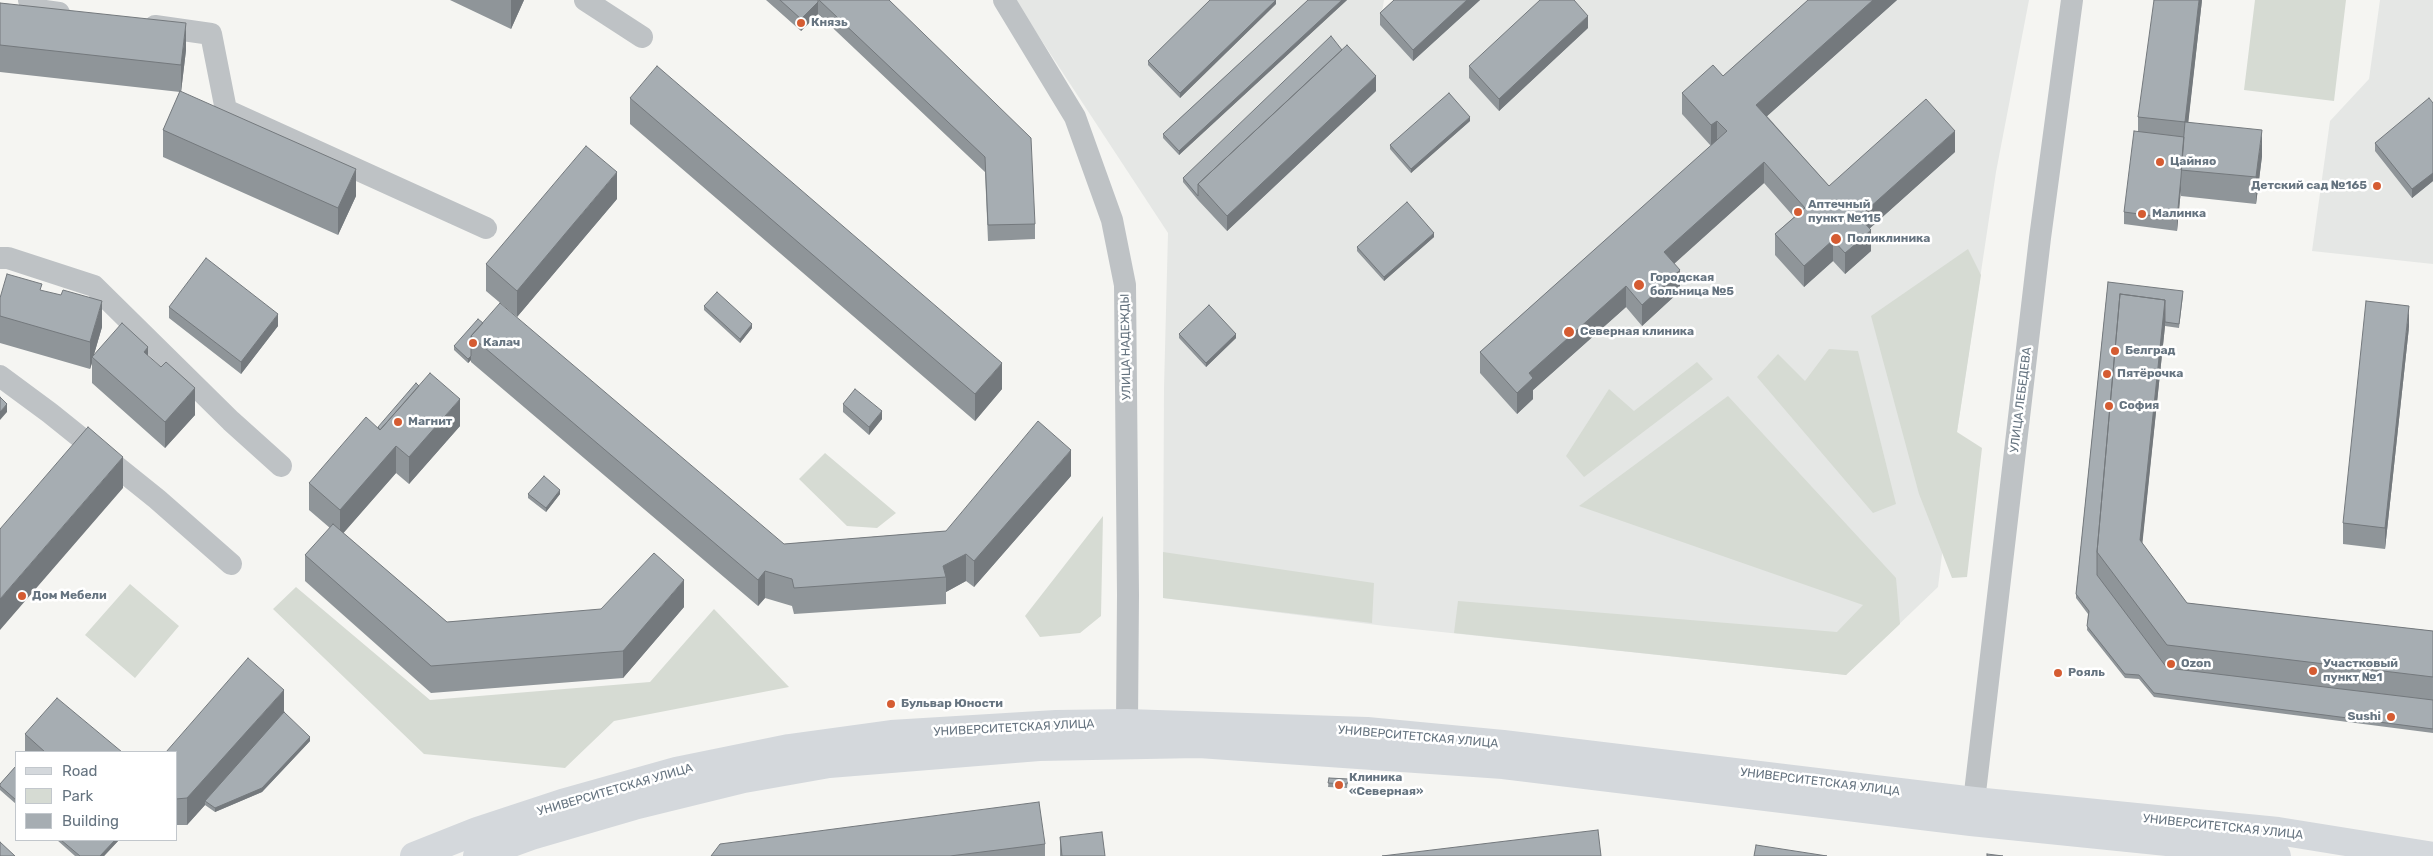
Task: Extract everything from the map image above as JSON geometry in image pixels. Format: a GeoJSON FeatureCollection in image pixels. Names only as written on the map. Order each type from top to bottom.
{"type":"FeatureCollection","features":[{"type":"Feature","properties":{"kind":"main road","name":"УНИВЕРСИТЕТСКАЯ УЛИЦА"},"geometry":{"type":"LineString","coordinates":[[422,854],[480,847],[562,803],[676,771],[789,748],[891,734],[1056,724],[1128,734],[1367,731],[1503,744],[1678,776],[1973,812],[2277,856]]}},
{"type":"Feature","properties":{"kind":"main road","name":"УНИВЕРСИТЕТСКАЯ УЛИЦА"},"geometry":{"type":"LineString","coordinates":[[1973,812],[2278,832],[2433,856]]}},
{"type":"Feature","properties":{"kind":"street"},"geometry":{"type":"LineString","coordinates":[[29,0],[32,9],[79,15]]}},
{"type":"Feature","properties":{"kind":"street"},"geometry":{"type":"LineString","coordinates":[[585,0],[642,37]]}},
{"type":"Feature","properties":{"kind":"street","name":"УЛИЦА НАДЕЖДЫ"},"geometry":{"type":"LineString","coordinates":[[1004,0],[1075,117],[1112,220],[1125,285],[1128,734]]}},
{"type":"Feature","properties":{"kind":"street","name":"УЛИЦА ЛЕБЕДЕВА"},"geometry":{"type":"LineString","coordinates":[[1973,812],[2040,238],[2072,0]]}},
{"type":"Feature","properties":{"kind":"street"},"geometry":{"type":"LineString","coordinates":[[136,23],[212,34],[226,110],[486,228]]}},
{"type":"Feature","properties":{"kind":"street"},"geometry":{"type":"LineString","coordinates":[[0,258],[8,258],[94,286],[231,420],[281,466]]}},
{"type":"Feature","properties":{"kind":"street"},"geometry":{"type":"LineString","coordinates":[[0,376],[50,413],[156,499],[231,564]]}},
{"type":"Feature","properties":{"kind":"shaded area","name":"Северная клиника"},"geometry":{"type":"Polygon","coordinates":[[[1015,0],[1384,0],[1380,24],[1407,0],[2029,0],[1996,172],[1957,432],[1938,587],[1846,675],[1385,626],[1163,598],[1164,388],[1168,233],[1015,0]]]}},
{"type":"Feature","properties":{"kind":"shaded area","name":"Детский сад №165"},"geometry":{"type":"Polygon","coordinates":[[[2380,0],[2433,0],[2433,264],[2312,251],[2330,121],[2369,79],[2380,0]]]}},
{"type":"Feature","properties":{"kind":"green space"},"geometry":{"type":"Polygon","coordinates":[[[2255,0],[2346,0],[2334,101],[2244,90],[2255,0]]]}},
{"type":"Feature","properties":{"kind":"green space"},"geometry":{"type":"Polygon","coordinates":[[[1968,249],[1981,275],[1957,432],[1982,448],[1967,577],[1952,578],[1919,494],[1871,316],[1968,249]]]}},
{"type":"Feature","properties":{"kind":"green space"},"geometry":{"type":"Polygon","coordinates":[[[1829,349],[1858,351],[1896,504],[1873,513],[1757,377],[1778,354],[1805,381],[1829,349]]]}},
{"type":"Feature","properties":{"kind":"green space"},"geometry":{"type":"Polygon","coordinates":[[[1697,362],[1713,379],[1584,477],[1566,456],[1609,389],[1634,411],[1697,362]]]}},
{"type":"Feature","properties":{"kind":"green space"},"geometry":{"type":"Polygon","coordinates":[[[1728,396],[1896,578],[1900,624],[1846,675],[1454,633],[1458,601],[1837,632],[1863,605],[1579,506],[1728,396]]]}},
{"type":"Feature","properties":{"kind":"green space"},"geometry":{"type":"Polygon","coordinates":[[[825,453],[896,513],[877,528],[847,526],[799,479],[825,453]]]}},
{"type":"Feature","properties":{"kind":"green space"},"geometry":{"type":"Polygon","coordinates":[[[1103,516],[1101,616],[1080,633],[1040,637],[1025,616],[1103,516]]]}},
{"type":"Feature","properties":{"kind":"green space"},"geometry":{"type":"Polygon","coordinates":[[[1163,552],[1374,583],[1372,623],[1163,598],[1163,552]]]}},
{"type":"Feature","properties":{"kind":"green space"},"geometry":{"type":"Polygon","coordinates":[[[130,584],[179,626],[135,678],[85,635],[130,584]]]}},
{"type":"Feature","properties":{"kind":"green space"},"geometry":{"type":"Polygon","coordinates":[[[296,587],[430,700],[650,682],[714,609],[789,687],[614,721],[565,768],[424,754],[273,609],[296,587]]]}},
{"type":"Feature","properties":{"kind":"building"},"geometry":{"type":"Polygon","coordinates":[[[780,0],[818,0],[818,2],[801,19],[780,0]]]}},
{"type":"Feature","properties":{"kind":"building"},"geometry":{"type":"Polygon","coordinates":[[[819,0],[889,0],[1031,138],[1035,224],[988,225],[985,157],[819,0]]]}},
{"type":"Feature","properties":{"kind":"building"},"geometry":{"type":"Polygon","coordinates":[[[1210,0],[1276,0],[1180,93],[1148,61],[1210,0]]]}},
{"type":"Feature","properties":{"kind":"building"},"geometry":{"type":"Polygon","coordinates":[[[1308,0],[1342,0],[1179,151],[1163,134],[1308,0]]]}},
{"type":"Feature","properties":{"kind":"building"},"geometry":{"type":"Polygon","coordinates":[[[1394,0],[1467,0],[1413,50],[1380,13],[1394,0]]]}},
{"type":"Feature","properties":{"kind":"building"},"geometry":{"type":"Polygon","coordinates":[[[1540,0],[1574,0],[1588,16],[1499,99],[1469,66],[1540,0]]]}},
{"type":"Feature","properties":{"kind":"building"},"geometry":{"type":"Polygon","coordinates":[[[1808,0],[1873,0],[1756,105],[1829,186],[1926,99],[1955,131],[1859,217],[1871,230],[1858,242],[1845,253],[1833,240],[1804,266],[1775,234],[1805,208],[1764,162],[1664,252],[1680,270],[1642,305],[1626,286],[1529,373],[1533,378],[1517,393],[1480,352],[1727,131],[1717,121],[1711,125],[1682,93],[1713,65],[1723,76],[1808,0]]]}},
{"type":"Feature","properties":{"kind":"building"},"geometry":{"type":"Polygon","coordinates":[[[2154,0],[2199,0],[2185,122],[2138,117],[2154,0]]]}},
{"type":"Feature","properties":{"kind":"building"},"geometry":{"type":"Polygon","coordinates":[[[0,3],[186,23],[181,65],[0,45],[0,3]]]}},
{"type":"Feature","properties":{"kind":"building"},"geometry":{"type":"Polygon","coordinates":[[[1331,36],[1342,50],[1198,184],[1198,196],[1183,178],[1331,36]]]}},
{"type":"Feature","properties":{"kind":"building"},"geometry":{"type":"Polygon","coordinates":[[[1347,45],[1376,76],[1227,216],[1198,184],[1347,45]]]}},
{"type":"Feature","properties":{"kind":"building"},"geometry":{"type":"Polygon","coordinates":[[[657,66],[1002,363],[975,394],[630,98],[657,66]]]}},
{"type":"Feature","properties":{"kind":"building"},"geometry":{"type":"Polygon","coordinates":[[[180,91],[356,169],[338,208],[163,130],[180,91]]]}},
{"type":"Feature","properties":{"kind":"building"},"geometry":{"type":"Polygon","coordinates":[[[1449,93],[1470,117],[1411,169],[1390,145],[1449,93]]]}},
{"type":"Feature","properties":{"kind":"building"},"geometry":{"type":"Polygon","coordinates":[[[2429,98],[2433,103],[2433,173],[2412,189],[2375,143],[2429,98]]]}},
{"type":"Feature","properties":{"kind":"building"},"geometry":{"type":"Polygon","coordinates":[[[2185,122],[2262,130],[2256,177],[2181,170],[2185,122]]]}},
{"type":"Feature","properties":{"kind":"building"},"geometry":{"type":"Polygon","coordinates":[[[2134,131],[2184,137],[2177,219],[2124,212],[2134,131]]]}},
{"type":"Feature","properties":{"kind":"building"},"geometry":{"type":"Polygon","coordinates":[[[586,146],[617,172],[517,291],[486,264],[586,146]]]}},
{"type":"Feature","properties":{"kind":"building"},"geometry":{"type":"Polygon","coordinates":[[[1407,202],[1434,233],[1384,277],[1357,247],[1407,202]]]}},
{"type":"Feature","properties":{"kind":"building"},"geometry":{"type":"Polygon","coordinates":[[[206,258],[278,314],[241,362],[169,307],[206,258]]]}},
{"type":"Feature","properties":{"kind":"building"},"geometry":{"type":"Polygon","coordinates":[[[7,274],[42,284],[40,290],[61,295],[63,290],[102,301],[90,342],[0,316],[0,298],[7,274]]]}},
{"type":"Feature","properties":{"kind":"building"},"geometry":{"type":"Polygon","coordinates":[[[2108,282],[2183,291],[2179,324],[2165,322],[2165,300],[2120,294],[2097,552],[2097,575],[2167,668],[2433,700],[2433,729],[2154,693],[2139,675],[2125,674],[2087,626],[2089,611],[2076,594],[2108,282]]]}},
{"type":"Feature","properties":{"kind":"building"},"geometry":{"type":"Polygon","coordinates":[[[717,292],[752,324],[740,339],[704,306],[717,292]]]}},
{"type":"Feature","properties":{"kind":"building"},"geometry":{"type":"Polygon","coordinates":[[[2120,294],[2165,300],[2140,540],[2187,603],[2433,631],[2433,677],[2167,645],[2097,552],[2120,294]]]}},
{"type":"Feature","properties":{"kind":"building"},"geometry":{"type":"Polygon","coordinates":[[[2366,301],[2409,306],[2385,528],[2343,523],[2366,301]]]}},
{"type":"Feature","properties":{"kind":"building"},"geometry":{"type":"Polygon","coordinates":[[[500,303],[784,544],[946,531],[1038,421],[1071,450],[974,561],[966,554],[943,566],[946,577],[794,588],[792,579],[765,571],[758,580],[471,336],[500,303]]]}},
{"type":"Feature","properties":{"kind":"building"},"geometry":{"type":"Polygon","coordinates":[[[1209,305],[1236,334],[1206,363],[1179,334],[1209,305]]]}},
{"type":"Feature","properties":{"kind":"building"},"geometry":{"type":"Polygon","coordinates":[[[478,319],[483,323],[471,336],[471,356],[468,359],[454,346],[478,319]]]}},
{"type":"Feature","properties":{"kind":"building"},"geometry":{"type":"Polygon","coordinates":[[[122,323],[148,347],[144,352],[161,367],[166,362],[195,388],[165,422],[92,357],[122,323]]]}},
{"type":"Feature","properties":{"kind":"building"},"geometry":{"type":"Polygon","coordinates":[[[430,373],[460,399],[409,457],[396,446],[340,510],[309,483],[366,417],[380,430],[430,373]]]}},
{"type":"Feature","properties":{"kind":"building"},"geometry":{"type":"Polygon","coordinates":[[[416,383],[419,386],[380,430],[378,427],[416,383]]]}},
{"type":"Feature","properties":{"kind":"building"},"geometry":{"type":"Polygon","coordinates":[[[855,389],[882,411],[869,427],[843,404],[855,389]]]}},
{"type":"Feature","properties":{"kind":"building"},"geometry":{"type":"Polygon","coordinates":[[[0,397],[7,404],[0,412],[0,397]]]}},
{"type":"Feature","properties":{"kind":"building"},"geometry":{"type":"Polygon","coordinates":[[[88,427],[123,457],[0,599],[0,529],[88,427]]]}},
{"type":"Feature","properties":{"kind":"building"},"geometry":{"type":"Polygon","coordinates":[[[544,476],[560,490],[546,508],[528,494],[544,476]]]}},
{"type":"Feature","properties":{"kind":"building"},"geometry":{"type":"Polygon","coordinates":[[[333,524],[447,622],[601,609],[654,553],[684,580],[623,651],[431,666],[305,555],[333,524]]]}},
{"type":"Feature","properties":{"kind":"building"},"geometry":{"type":"Polygon","coordinates":[[[248,658],[284,690],[187,798],[178,799],[178,751],[167,751],[248,658]]]}},
{"type":"Feature","properties":{"kind":"building"},"geometry":{"type":"Polygon","coordinates":[[[57,698],[121,751],[44,751],[25,734],[57,698]]]}},
{"type":"Feature","properties":{"kind":"building"},"geometry":{"type":"Polygon","coordinates":[[[284,712],[310,737],[262,788],[215,808],[205,801],[284,712]]]}},
{"type":"Feature","properties":{"kind":"building"},"geometry":{"type":"Polygon","coordinates":[[[15,767],[15,799],[0,784],[15,767]]]}},
{"type":"Feature","properties":{"kind":"building"},"geometry":{"type":"Polygon","coordinates":[[[1329,778],[1348,779],[1347,784],[1328,783],[1329,778]]]}},
{"type":"Feature","properties":{"kind":"building"},"geometry":{"type":"Polygon","coordinates":[[[1039,802],[1045,844],[950,856],[711,856],[720,844],[1039,802]]]}},
{"type":"Feature","properties":{"kind":"building"},"geometry":{"type":"Polygon","coordinates":[[[1598,830],[1601,856],[1382,856],[1598,830]]]}},
{"type":"Feature","properties":{"kind":"building"},"geometry":{"type":"Polygon","coordinates":[[[1102,832],[1105,856],[1062,856],[1060,837],[1102,832]]]}},
{"type":"Feature","properties":{"kind":"building"},"geometry":{"type":"Polygon","coordinates":[[[62,841],[114,841],[100,856],[80,856],[62,841]]]}},
{"type":"Feature","properties":{"kind":"building"},"geometry":{"type":"Polygon","coordinates":[[[0,842],[15,856],[0,856],[0,842]]]}},
{"type":"Feature","properties":{"kind":"building"},"geometry":{"type":"Polygon","coordinates":[[[1756,845],[1827,856],[1754,856],[1756,845]]]}},
{"type":"Feature","properties":{"kind":"building"},"geometry":{"type":"Polygon","coordinates":[[[1987,854],[2003,856],[1987,856],[1987,854]]]}},
{"type":"Feature","properties":{"kind":"place","name":"Князь"},"geometry":{"type":"Point","coordinates":[801,23]}},
{"type":"Feature","properties":{"kind":"place","name":"Цайняо"},"geometry":{"type":"Point","coordinates":[2160,162]}},
{"type":"Feature","properties":{"kind":"place","name":"Детский сад №165"},"geometry":{"type":"Point","coordinates":[2377,186]}},
{"type":"Feature","properties":{"kind":"place","name":"Аптечный пункт №115"},"geometry":{"type":"Point","coordinates":[1798,212]}},
{"type":"Feature","properties":{"kind":"place","name":"Малинка"},"geometry":{"type":"Point","coordinates":[2142,214]}},
{"type":"Feature","properties":{"kind":"place","name":"Поликлиника"},"geometry":{"type":"Point","coordinates":[1836,239]}},
{"type":"Feature","properties":{"kind":"place","name":"Городская больница №5"},"geometry":{"type":"Point","coordinates":[1639,285]}},
{"type":"Feature","properties":{"kind":"place","name":"Северная клиника"},"geometry":{"type":"Point","coordinates":[1569,332]}},
{"type":"Feature","properties":{"kind":"place","name":"Калач"},"geometry":{"type":"Point","coordinates":[473,343]}},
{"type":"Feature","properties":{"kind":"place","name":"Белград"},"geometry":{"type":"Point","coordinates":[2115,351]}},
{"type":"Feature","properties":{"kind":"place","name":"Пятёрочка"},"geometry":{"type":"Point","coordinates":[2107,374]}},
{"type":"Feature","properties":{"kind":"place","name":"София"},"geometry":{"type":"Point","coordinates":[2109,406]}},
{"type":"Feature","properties":{"kind":"place","name":"Магнит"},"geometry":{"type":"Point","coordinates":[398,422]}},
{"type":"Feature","properties":{"kind":"place","name":"Дом Мебели"},"geometry":{"type":"Point","coordinates":[22,596]}},
{"type":"Feature","properties":{"kind":"place","name":"Ozon"},"geometry":{"type":"Point","coordinates":[2171,664]}},
{"type":"Feature","properties":{"kind":"place","name":"Участковый пункт №1"},"geometry":{"type":"Point","coordinates":[2313,671]}},
{"type":"Feature","properties":{"kind":"place","name":"Рояль"},"geometry":{"type":"Point","coordinates":[2058,673]}},
{"type":"Feature","properties":{"kind":"place","name":"Бульвар Юности"},"geometry":{"type":"Point","coordinates":[891,704]}},
{"type":"Feature","properties":{"kind":"place","name":"Sushi"},"geometry":{"type":"Point","coordinates":[2391,717]}},
{"type":"Feature","properties":{"kind":"place","name":"Клиника «Северная»"},"geometry":{"type":"Point","coordinates":[1339,785]}}]}
